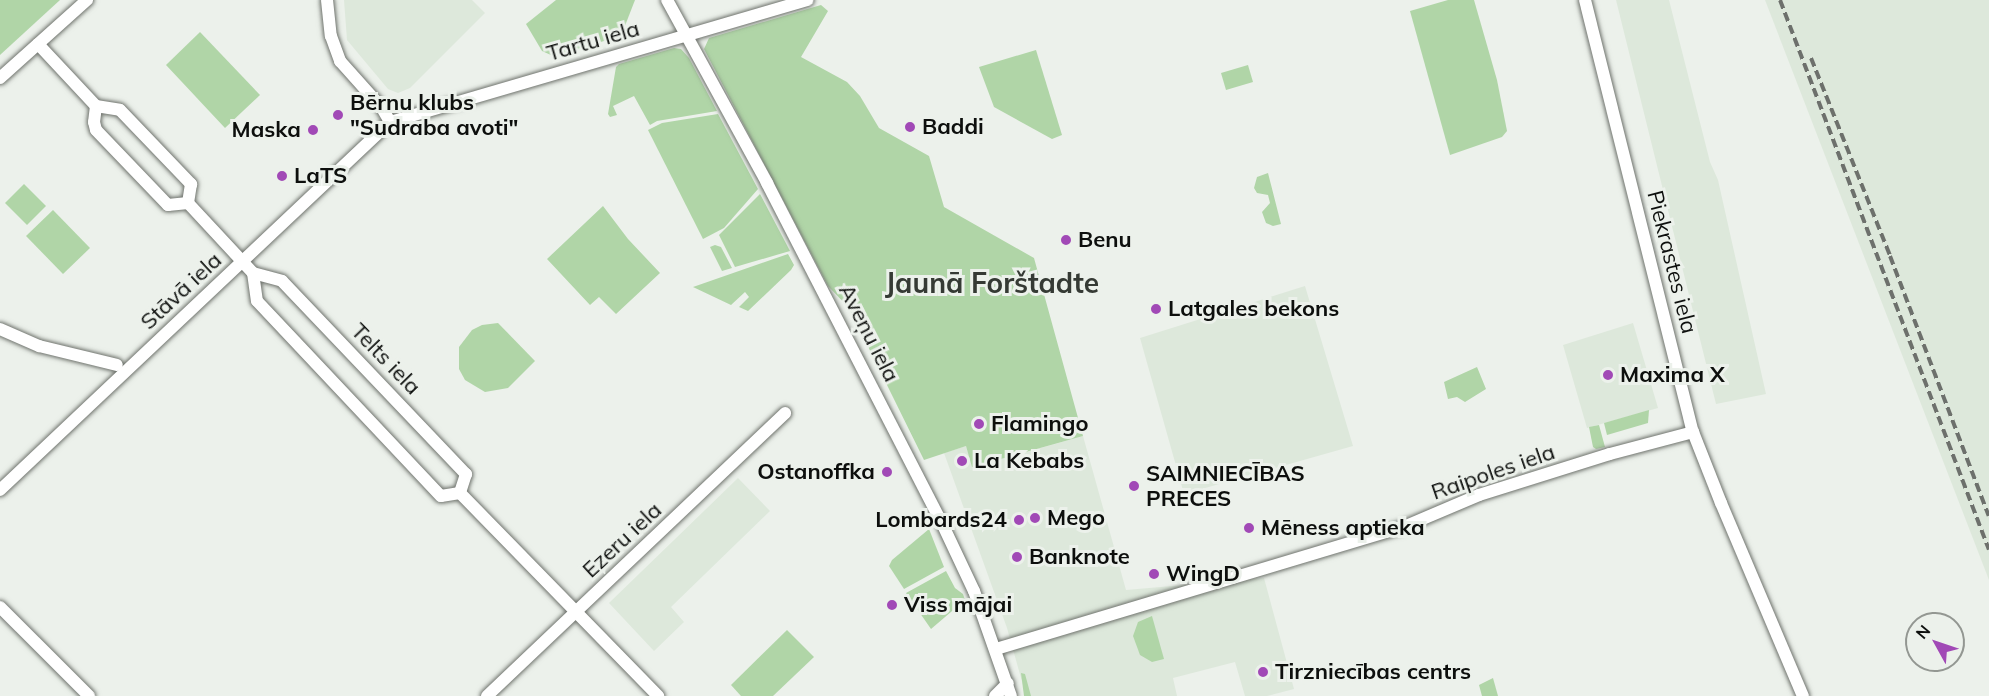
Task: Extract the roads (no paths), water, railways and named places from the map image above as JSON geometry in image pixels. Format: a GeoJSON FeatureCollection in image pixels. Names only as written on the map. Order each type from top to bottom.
{"type":"FeatureCollection","features":[{"type":"Feature","properties":{"kind":"street"},"geometry":{"type":"LineString","coordinates":[[0,78],[87,0]]}},
{"type":"Feature","properties":{"kind":"street"},"geometry":{"type":"LineString","coordinates":[[327,0],[331,36],[339,61],[382,108],[390,122]]}},
{"type":"Feature","properties":{"kind":"street","name":"Aveņu iela"},"geometry":{"type":"LineString","coordinates":[[667,0],[772,193],[941,521],[974,591],[1011,696]]}},
{"type":"Feature","properties":{"kind":"street","name":"Tartu iela"},"geometry":{"type":"LineString","coordinates":[[390,122],[808,0]]}},
{"type":"Feature","properties":{"kind":"street","name":"Piekrastes iela"},"geometry":{"type":"LineString","coordinates":[[1585,0],[1693,432],[1720,503],[1803,696]]}},
{"type":"Feature","properties":{"kind":"street"},"geometry":{"type":"LineString","coordinates":[[38,44],[96,106],[120,110],[191,184],[188,204]]}},
{"type":"Feature","properties":{"kind":"street"},"geometry":{"type":"LineString","coordinates":[[96,106],[94,122],[96,130],[168,205],[188,204],[243,262],[253,273],[258,300],[441,496],[460,492],[658,696]]}},
{"type":"Feature","properties":{"kind":"street","name":"Stāvā iela"},"geometry":{"type":"LineString","coordinates":[[0,490],[390,122]]}},
{"type":"Feature","properties":{"kind":"street","name":"Telts iela"},"geometry":{"type":"LineString","coordinates":[[253,273],[282,281],[466,474],[460,492]]}},
{"type":"Feature","properties":{"kind":"street"},"geometry":{"type":"LineString","coordinates":[[0,329],[39,346],[117,364]]}},
{"type":"Feature","properties":{"kind":"street","name":"Ezeru iela"},"geometry":{"type":"LineString","coordinates":[[487,696],[785,414]]}},
{"type":"Feature","properties":{"kind":"street","name":"Raipoles iela"},"geometry":{"type":"LineString","coordinates":[[996,649],[1396,529],[1479,495],[1610,454],[1693,432]]}},
{"type":"Feature","properties":{"kind":"street"},"geometry":{"type":"LineString","coordinates":[[0,607],[89,696]]}},
{"type":"Feature","properties":{"kind":"street"},"geometry":{"type":"LineString","coordinates":[[994,696],[1008,683]]}},
{"type":"Feature","properties":{"kind":"railway"},"geometry":{"type":"LineString","coordinates":[[1780,0],[1989,550]]}},
{"type":"Feature","properties":{"kind":"railway"},"geometry":{"type":"LineString","coordinates":[[1811,58],[1890,256],[1989,516]]}},
{"type":"Feature","properties":{"kind":"place","name":"Bērnu klubs \"Sudraba avoti\""},"geometry":{"type":"Point","coordinates":[338,115]}},
{"type":"Feature","properties":{"kind":"place","name":"Baddi"},"geometry":{"type":"Point","coordinates":[910,127]}},
{"type":"Feature","properties":{"kind":"place","name":"Maska"},"geometry":{"type":"Point","coordinates":[313,130]}},
{"type":"Feature","properties":{"kind":"place","name":"LaTS"},"geometry":{"type":"Point","coordinates":[282,176]}},
{"type":"Feature","properties":{"kind":"place","name":"Benu"},"geometry":{"type":"Point","coordinates":[1066,240]}},
{"type":"Feature","properties":{"kind":"place","name":"Latgales bekons"},"geometry":{"type":"Point","coordinates":[1156,309]}},
{"type":"Feature","properties":{"kind":"place","name":"Maxima X"},"geometry":{"type":"Point","coordinates":[1608,375]}},
{"type":"Feature","properties":{"kind":"place","name":"Flamingo"},"geometry":{"type":"Point","coordinates":[979,424]}},
{"type":"Feature","properties":{"kind":"place","name":"La Kebabs"},"geometry":{"type":"Point","coordinates":[962,461]}},
{"type":"Feature","properties":{"kind":"place","name":"Ostanoffka"},"geometry":{"type":"Point","coordinates":[887,472]}},
{"type":"Feature","properties":{"kind":"place","name":"SAIMNIECĪBAS PRECES"},"geometry":{"type":"Point","coordinates":[1134,486]}},
{"type":"Feature","properties":{"kind":"place","name":"Mego"},"geometry":{"type":"Point","coordinates":[1035,518]}},
{"type":"Feature","properties":{"kind":"place","name":"Lombards24"},"geometry":{"type":"Point","coordinates":[1019,520]}},
{"type":"Feature","properties":{"kind":"place","name":"Mēness aptieka"},"geometry":{"type":"Point","coordinates":[1249,528]}},
{"type":"Feature","properties":{"kind":"place","name":"Banknote"},"geometry":{"type":"Point","coordinates":[1017,557]}},
{"type":"Feature","properties":{"kind":"place","name":"WingD"},"geometry":{"type":"Point","coordinates":[1154,574]}},
{"type":"Feature","properties":{"kind":"place","name":"Viss mājai"},"geometry":{"type":"Point","coordinates":[892,605]}},
{"type":"Feature","properties":{"kind":"place","name":"Tirzniecības centrs"},"geometry":{"type":"Point","coordinates":[1263,672]}},
{"type":"Feature","properties":{"kind":"district","name":"Jaunā Forštadte"},"geometry":{"type":"Point","coordinates":[992,283]}}]}
